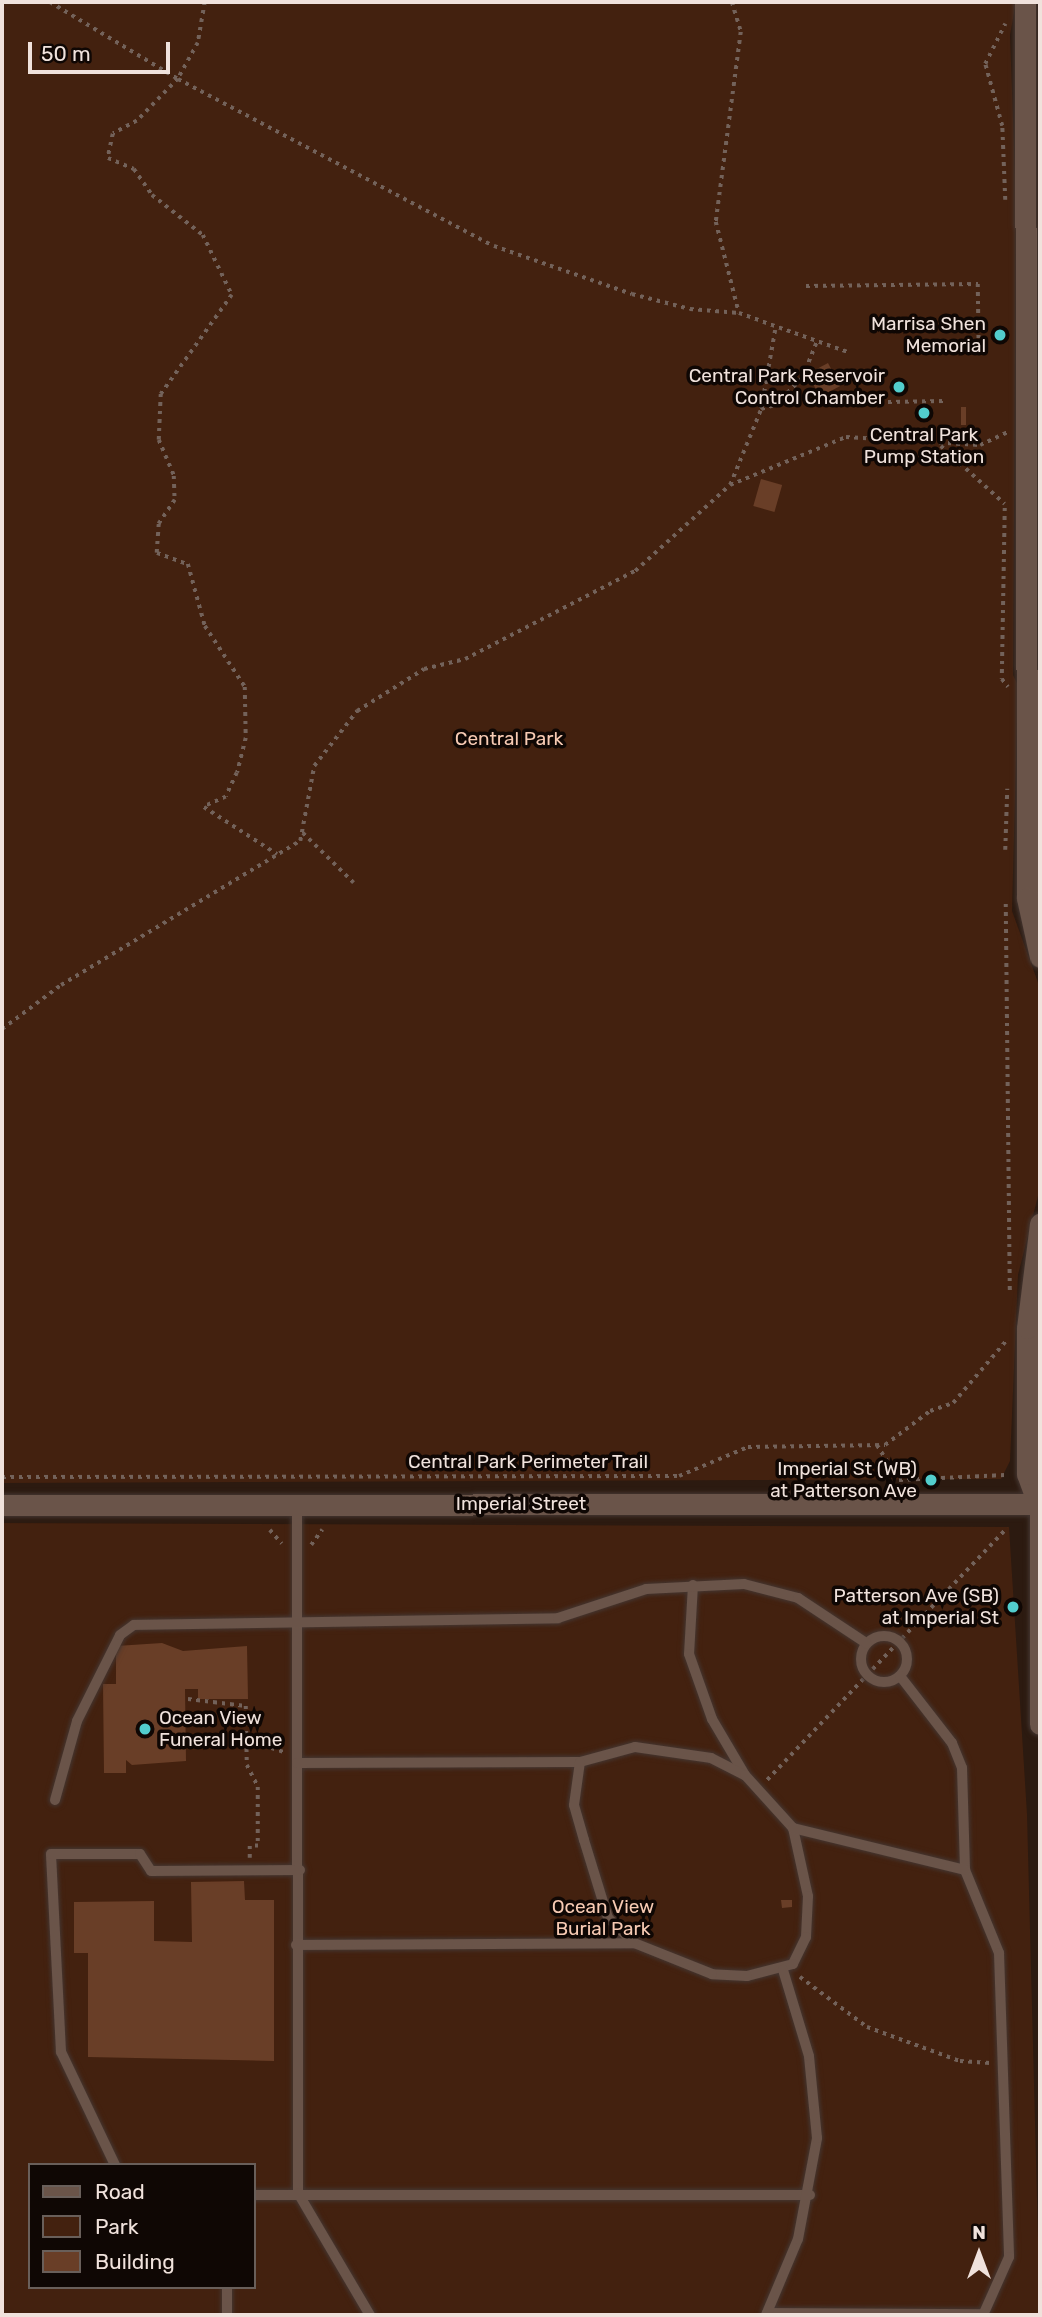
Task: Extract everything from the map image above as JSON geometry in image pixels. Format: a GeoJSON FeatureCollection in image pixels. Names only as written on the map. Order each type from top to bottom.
{"type":"FeatureCollection","features":[{"type":"Feature","properties":{"kind":"main road"},"geometry":{"type":"LineString","coordinates":[[1025,2],[1027,898],[1040,957]]}},
{"type":"Feature","properties":{"kind":"main road"},"geometry":{"type":"LineString","coordinates":[[1040,1224],[1027,1328],[1027,1474],[1040,1503],[1040,1724]]}},
{"type":"Feature","properties":{"kind":"main road","name":"Imperial Street"},"geometry":{"type":"LineString","coordinates":[[2,1505],[1040,1503]]}},
{"type":"Feature","properties":{"kind":"lane"},"geometry":{"type":"LineString","coordinates":[[297,1504],[300,1870],[296,1945],[298,2193],[370,2315]]}},
{"type":"Feature","properties":{"kind":"lane"},"geometry":{"type":"LineString","coordinates":[[55,1800],[77,1721],[120,1634],[134,1625],[297,1620],[558,1618],[646,1589],[744,1584],[798,1598],[866,1643]]}},
{"type":"Feature","properties":{"kind":"lane"},"geometry":{"type":"LineString","coordinates":[[693,1585],[689,1654],[712,1719],[745,1775],[793,1828],[808,1896],[806,1937],[785,1968],[815,2089],[810,2195],[766,2314],[982,2315],[1009,2257],[999,1953],[965,1870],[962,1768],[952,1743],[900,1675]]}},
{"type":"Feature","properties":{"kind":"lane"},"geometry":{"type":"LineString","coordinates":[[879,1636],[900,1643],[907,1656],[900,1675],[888,1682],[869,1676],[861,1664],[866,1643],[879,1636]]}},
{"type":"Feature","properties":{"kind":"lane"},"geometry":{"type":"LineString","coordinates":[[297,1759],[580,1762],[635,1747],[670,1749],[711,1758],[745,1775]]}},
{"type":"Feature","properties":{"kind":"lane"},"geometry":{"type":"LineString","coordinates":[[580,1762],[574,1805],[584,1840],[608,1918],[634,1943]]}},
{"type":"Feature","properties":{"kind":"lane"},"geometry":{"type":"LineString","coordinates":[[793,1828],[965,1870]]}},
{"type":"Feature","properties":{"kind":"lane"},"geometry":{"type":"LineString","coordinates":[[114,2163],[61,2052],[51,1854],[140,1854],[151,1871],[300,1870]]}},
{"type":"Feature","properties":{"kind":"lane"},"geometry":{"type":"LineString","coordinates":[[296,1945],[634,1943],[712,1974],[785,1968]]}},
{"type":"Feature","properties":{"kind":"lane"},"geometry":{"type":"LineString","coordinates":[[256,2195],[810,2195]]}},
{"type":"Feature","properties":{"kind":"lane"},"geometry":{"type":"LineString","coordinates":[[227,2289],[227,2315]]}},
{"type":"Feature","properties":{"kind":"path"},"geometry":{"type":"LineString","coordinates":[[50,2],[178,79],[494,246],[632,294],[739,313],[775,330],[848,352]]}},
{"type":"Feature","properties":{"kind":"path"},"geometry":{"type":"LineString","coordinates":[[732,2],[741,32],[716,222],[739,313]]}},
{"type":"Feature","properties":{"kind":"path"},"geometry":{"type":"LineString","coordinates":[[202,3],[198,43],[178,79],[138,121],[113,134],[108,158],[134,169],[152,195],[203,235],[232,295],[161,394],[159,440],[174,476],[175,500],[159,524],[157,553],[188,564],[205,626],[245,687],[246,738],[237,774],[226,797],[204,807],[277,854]]}},
{"type":"Feature","properties":{"kind":"path"},"geometry":{"type":"LineString","coordinates":[[806,286],[978,285],[979,359]]}},
{"type":"Feature","properties":{"kind":"path"},"geometry":{"type":"LineString","coordinates":[[730,485],[761,409],[775,330]]}},
{"type":"Feature","properties":{"kind":"path"},"geometry":{"type":"LineString","coordinates":[[761,409],[775,405],[802,378],[817,341]]}},
{"type":"Feature","properties":{"kind":"path"},"geometry":{"type":"LineString","coordinates":[[888,402],[944,401]]}},
{"type":"Feature","properties":{"kind":"path"},"geometry":{"type":"LineString","coordinates":[[2,1029],[61,985],[277,854],[303,833],[314,766],[357,711],[424,670],[466,659],[526,623],[596,597],[635,571],[730,485],[846,437],[888,435],[939,445],[980,445],[1016,428]]}},
{"type":"Feature","properties":{"kind":"path"},"geometry":{"type":"LineString","coordinates":[[939,445],[991,485],[1007,505]]}},
{"type":"Feature","properties":{"kind":"path"},"geometry":{"type":"LineString","coordinates":[[303,833],[354,883]]}},
{"type":"Feature","properties":{"kind":"path","name":"Central Park Perimeter Trail"},"geometry":{"type":"LineString","coordinates":[[2,1478],[679,1476],[748,1447],[877,1445],[900,1439],[930,1410],[953,1403],[1006,1341]]}},
{"type":"Feature","properties":{"kind":"path"},"geometry":{"type":"LineString","coordinates":[[877,1445],[899,1480],[1005,1475]]}},
{"type":"Feature","properties":{"kind":"path"},"geometry":{"type":"LineString","coordinates":[[758,1790],[1007,1528]]}},
{"type":"Feature","properties":{"kind":"path"},"geometry":{"type":"LineString","coordinates":[[188,1699],[246,1706],[247,1765],[258,1787],[258,1846],[250,1846]]}},
{"type":"Feature","properties":{"kind":"path"},"geometry":{"type":"LineString","coordinates":[[247,1740],[297,1759]]}},
{"type":"Feature","properties":{"kind":"path"},"geometry":{"type":"LineString","coordinates":[[785,1968],[867,2026],[960,2061],[1002,2063]]}},
{"type":"Feature","properties":{"kind":"green space","name":"Central Park"},"geometry":{"type":"Polygon","coordinates":[[[2,2],[1016,2],[1010,35],[1016,203],[1013,675],[1018,685],[1012,911],[1040,988],[1040,1188],[1018,1275],[1010,1461],[1001,1479],[2,1483],[2,2]]]}},
{"type":"Feature","properties":{"kind":"green space","name":"Ocean View Burial Park"},"geometry":{"type":"Polygon","coordinates":[[[2,1523],[1009,1527],[1027,1814],[1040,2315],[2,2315],[2,1523]]]}},
{"type":"Feature","properties":{"kind":"building"},"geometry":{"type":"Polygon","coordinates":[[[828,363],[840,386],[820,397],[808,374],[828,363]]]}},
{"type":"Feature","properties":{"kind":"building","name":"Central Park Reservoir Control Chamber"},"geometry":{"type":"Polygon","coordinates":[[[891,385],[907,385],[907,390],[891,390],[891,385]]]}},
{"type":"Feature","properties":{"kind":"building"},"geometry":{"type":"Polygon","coordinates":[[[961,407],[966,407],[966,425],[961,425],[961,407]]]}},
{"type":"Feature","properties":{"kind":"building"},"geometry":{"type":"Polygon","coordinates":[[[761,479],[782,485],[774,512],[753,506],[761,479]]]}},
{"type":"Feature","properties":{"kind":"building","name":"Ocean View Funeral Home"},"geometry":{"type":"Polygon","coordinates":[[[162,1643],[183,1651],[247,1646],[248,1699],[198,1699],[198,1689],[185,1689],[186,1761],[132,1765],[126,1760],[126,1773],[104,1773],[103,1684],[116,1684],[116,1646],[162,1643]]]}},
{"type":"Feature","properties":{"kind":"building"},"geometry":{"type":"Polygon","coordinates":[[[244,1881],[245,1900],[274,1900],[274,2061],[88,2057],[88,1953],[74,1953],[74,1902],[154,1901],[154,1941],[192,1942],[191,1882],[244,1881]]]}},
{"type":"Feature","properties":{"kind":"building"},"geometry":{"type":"Polygon","coordinates":[[[781,1900],[792,1900],[792,1907],[782,1908],[781,1900]]]}},
{"type":"Feature","properties":{"kind":"place","name":"Marrisa Shen Memorial"},"geometry":{"type":"Point","coordinates":[1000,335]}},
{"type":"Feature","properties":{"kind":"place","name":"Central Park Reservoir Control Chamber"},"geometry":{"type":"Point","coordinates":[899,387]}},
{"type":"Feature","properties":{"kind":"place","name":"Central Park Pump Station"},"geometry":{"type":"Point","coordinates":[924,413]}},
{"type":"Feature","properties":{"kind":"place","name":"Imperial St (WB) at Patterson Ave"},"geometry":{"type":"Point","coordinates":[931,1480]}},
{"type":"Feature","properties":{"kind":"place","name":"Patterson Ave (SB) at Imperial St"},"geometry":{"type":"Point","coordinates":[1013,1607]}},
{"type":"Feature","properties":{"kind":"place","name":"Ocean View Funeral Home"},"geometry":{"type":"Point","coordinates":[145,1729]}}]}
